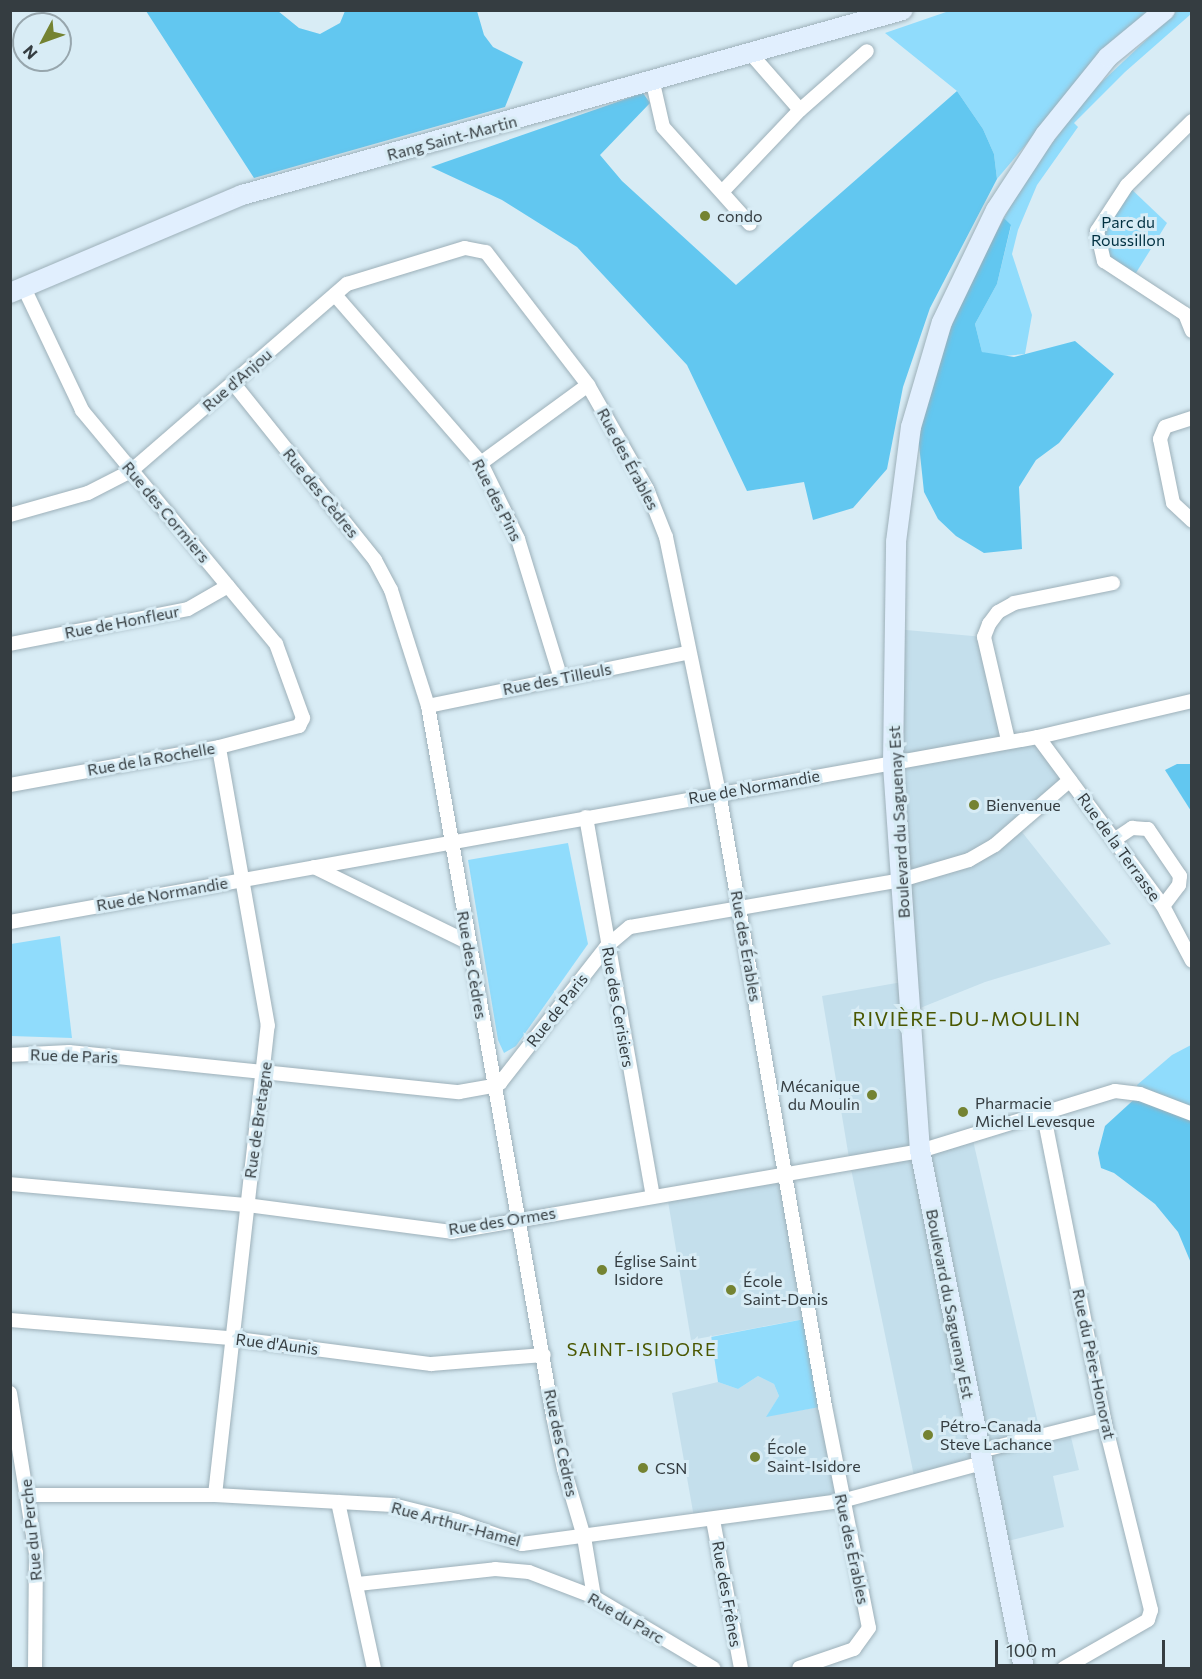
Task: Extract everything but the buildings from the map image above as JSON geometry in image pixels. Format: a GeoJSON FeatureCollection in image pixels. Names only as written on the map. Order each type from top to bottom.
{"type":"FeatureCollection","features":[{"type":"Feature","properties":{"kind":"main road","name":"Rang Saint-Martin"},"geometry":{"type":"LineString","coordinates":[[17,290],[242,195],[653,83],[903,10]]}},
{"type":"Feature","properties":{"kind":"main road","name":"Boulevard du Saguenay Est"},"geometry":{"type":"LineString","coordinates":[[1024,1668],[1017,1616],[981,1457],[920,1151],[892,764],[896,542],[910,427],[942,322],[996,210],[1045,135],[1108,57],[1165,10]]}},
{"type":"Feature","properties":{"kind":"street"},"geometry":{"type":"LineString","coordinates":[[723,191],[800,110],[867,51]]}},
{"type":"Feature","properties":{"kind":"street"},"geometry":{"type":"LineString","coordinates":[[751,54],[800,110]]}},
{"type":"Feature","properties":{"kind":"street"},"geometry":{"type":"LineString","coordinates":[[653,83],[663,127],[723,191],[750,224]]}},
{"type":"Feature","properties":{"kind":"street"},"geometry":{"type":"LineString","coordinates":[[1191,121],[1127,185],[1102,218],[1097,231],[1104,261],[1188,311],[1191,331]]}},
{"type":"Feature","properties":{"kind":"street","name":"Rue d'Anjou"},"geometry":{"type":"LineString","coordinates":[[10,515],[88,493],[131,471],[234,384],[346,284],[465,248]]}},
{"type":"Feature","properties":{"kind":"street","name":"Rue des Érables"},"geometry":{"type":"LineString","coordinates":[[465,248],[486,252],[588,385],[647,489],[666,537],[687,653],[719,792],[842,1501],[869,1628],[854,1649],[799,1668]]}},
{"type":"Feature","properties":{"kind":"street","name":"Rue des Cormiers"},"geometry":{"type":"LineString","coordinates":[[17,290],[82,410],[276,644],[303,718],[299,726],[290,728]]}},
{"type":"Feature","properties":{"kind":"street","name":"Rue des Pins"},"geometry":{"type":"LineString","coordinates":[[335,295],[481,464],[518,539],[561,679]]}},
{"type":"Feature","properties":{"kind":"street","name":"Rue des Cèdres"},"geometry":{"type":"LineString","coordinates":[[234,384],[375,560],[392,590],[428,706],[493,1086],[521,1219],[564,1468],[584,1537],[594,1597]]}},
{"type":"Feature","properties":{"kind":"street"},"geometry":{"type":"LineString","coordinates":[[481,464],[588,385]]}},
{"type":"Feature","properties":{"kind":"street"},"geometry":{"type":"LineString","coordinates":[[1191,418],[1165,427],[1160,439],[1173,503],[1191,521]]}},
{"type":"Feature","properties":{"kind":"street"},"geometry":{"type":"LineString","coordinates":[[1008,740],[984,637],[988,624],[998,612],[1014,603],[1113,583]]}},
{"type":"Feature","properties":{"kind":"street","name":"Rue de Honfleur"},"geometry":{"type":"LineString","coordinates":[[10,644],[188,609],[228,586]]}},
{"type":"Feature","properties":{"kind":"street","name":"Rue des Tilleuls"},"geometry":{"type":"LineString","coordinates":[[428,706],[687,653]]}},
{"type":"Feature","properties":{"kind":"street","name":"Rue de Normandie"},"geometry":{"type":"LineString","coordinates":[[10,922],[719,792],[892,764],[1008,740],[1038,737],[1191,701]]}},
{"type":"Feature","properties":{"kind":"street","name":"Rue de la Rochelle"},"geometry":{"type":"LineString","coordinates":[[10,785],[219,747],[290,728]]}},
{"type":"Feature","properties":{"kind":"street","name":"Rue de la Terrasse"},"geometry":{"type":"LineString","coordinates":[[1038,737],[1163,906],[1191,961]]}},
{"type":"Feature","properties":{"kind":"street","name":"Rue de Bretagne"},"geometry":{"type":"LineString","coordinates":[[215,1495],[230,1338],[265,1072],[268,1026],[219,747]]}},
{"type":"Feature","properties":{"kind":"street","name":"Rue de Paris"},"geometry":{"type":"LineString","coordinates":[[10,1055],[69,1052],[459,1092],[493,1086],[501,1083],[607,946],[630,927],[740,905],[901,880],[969,860],[995,845],[1070,780]]}},
{"type":"Feature","properties":{"kind":"street","name":"Rue des Cerisiers"},"geometry":{"type":"LineString","coordinates":[[586,817],[653,1196]]}},
{"type":"Feature","properties":{"kind":"street"},"geometry":{"type":"LineString","coordinates":[[1114,840],[1132,828],[1148,829],[1180,876],[1179,885],[1163,906]]}},
{"type":"Feature","properties":{"kind":"street"},"geometry":{"type":"LineString","coordinates":[[314,867],[469,944]]}},
{"type":"Feature","properties":{"kind":"street","name":"Rue des Ormes"},"geometry":{"type":"LineString","coordinates":[[10,1184],[246,1205],[452,1232],[920,1151],[1044,1116],[1115,1091],[1140,1094],[1191,1114]]}},
{"type":"Feature","properties":{"kind":"street","name":"Rue du Père-Honorat"},"geometry":{"type":"LineString","coordinates":[[1044,1116],[1104,1420],[1151,1610],[1148,1620],[1064,1668]]}},
{"type":"Feature","properties":{"kind":"street","name":"Rue d'Aunis"},"geometry":{"type":"LineString","coordinates":[[10,1320],[230,1338],[431,1364],[544,1355]]}},
{"type":"Feature","properties":{"kind":"street","name":"Rue du Perche"},"geometry":{"type":"LineString","coordinates":[[10,1393],[29,1495],[38,1597],[35,1668]]}},
{"type":"Feature","properties":{"kind":"street","name":"Rue Arthur-Hamel"},"geometry":{"type":"LineString","coordinates":[[29,1495],[215,1495],[393,1505],[457,1521],[522,1544],[842,1501],[1104,1420]]}},
{"type":"Feature","properties":{"kind":"street"},"geometry":{"type":"LineString","coordinates":[[338,1502],[358,1584],[374,1668]]}},
{"type":"Feature","properties":{"kind":"street","name":"Rue des Frênes"},"geometry":{"type":"LineString","coordinates":[[713,1520],[741,1668]]}},
{"type":"Feature","properties":{"kind":"street","name":"Rue du Parc"},"geometry":{"type":"LineString","coordinates":[[358,1584],[495,1569],[529,1572],[594,1597],[713,1668]]}},
{"type":"Feature","properties":{"kind":"shaded area"},"geometry":{"type":"Polygon","coordinates":[[[146,11],[278,11],[299,28],[320,34],[340,23],[345,11],[477,11],[484,35],[493,47],[523,62],[505,107],[254,178],[146,11]]]}},
{"type":"Feature","properties":{"kind":"shaded area"},"geometry":{"type":"Polygon","coordinates":[[[957,91],[983,129],[994,154],[997,179],[930,308],[903,387],[887,469],[853,508],[813,520],[804,482],[747,491],[687,365],[577,247],[502,200],[431,167],[643,93],[650,103],[600,155],[622,181],[736,285],[957,91]]]}},
{"type":"Feature","properties":{"kind":"shaded area"},"geometry":{"type":"Polygon","coordinates":[[[1004,218],[1011,225],[997,284],[975,324],[982,352],[1014,357],[1075,341],[1114,374],[1059,443],[1036,460],[1019,487],[1022,549],[984,553],[956,536],[938,519],[924,492],[918,435],[941,354],[966,288],[1004,218]]]}},
{"type":"Feature","properties":{"kind":"shaded area"},"geometry":{"type":"Polygon","coordinates":[[[895,629],[984,637],[1008,740],[1038,737],[1070,780],[1018,827],[1111,944],[985,982],[910,1012],[920,1151],[972,1136],[1041,1436],[1069,1429],[1079,1470],[1053,1476],[1064,1527],[1000,1543],[982,1464],[915,1481],[850,1164],[822,996],[908,981],[895,629]]]}},
{"type":"Feature","properties":{"kind":"shaded area"},"geometry":{"type":"Polygon","coordinates":[[[1177,764],[1191,764],[1191,811],[1165,770],[1177,764]]]}},
{"type":"Feature","properties":{"kind":"shaded area"},"geometry":{"type":"Polygon","coordinates":[[[1140,1094],[1191,1114],[1191,1263],[1178,1232],[1155,1204],[1114,1173],[1101,1168],[1098,1153],[1105,1126],[1140,1094]]]}},
{"type":"Feature","properties":{"kind":"shaded area"},"geometry":{"type":"Polygon","coordinates":[[[784,1176],[810,1318],[691,1340],[667,1195],[784,1176]]]}},
{"type":"Feature","properties":{"kind":"shaded area"},"geometry":{"type":"Polygon","coordinates":[[[758,1376],[774,1384],[779,1396],[767,1416],[825,1406],[842,1501],[695,1523],[672,1393],[718,1382],[738,1389],[758,1376]]]}},
{"type":"Feature","properties":{"kind":"green space"},"geometry":{"type":"Polygon","coordinates":[[[949,11],[1153,11],[1090,68],[997,179],[994,154],[983,129],[957,91],[885,33],[949,11]]]}},
{"type":"Feature","properties":{"kind":"green space"},"geometry":{"type":"Polygon","coordinates":[[[1177,11],[1191,11],[1191,14],[1125,72],[1074,123],[1078,127],[1037,185],[1018,230],[1012,254],[1032,315],[1025,354],[993,357],[982,352],[975,324],[997,284],[1011,226],[1004,218],[1029,174],[1089,94],[1177,11]]]}},
{"type":"Feature","properties":{"kind":"green space","name":"Parc du Roussillon"},"geometry":{"type":"Polygon","coordinates":[[[1127,185],[1167,223],[1131,281],[1104,261],[1102,218],[1127,185]]]}},
{"type":"Feature","properties":{"kind":"green space"},"geometry":{"type":"Polygon","coordinates":[[[568,843],[588,944],[516,1046],[504,1053],[498,1040],[468,860],[568,843]]]}},
{"type":"Feature","properties":{"kind":"green space"},"geometry":{"type":"Polygon","coordinates":[[[60,936],[72,1038],[11,1036],[11,944],[60,936]]]}},
{"type":"Feature","properties":{"kind":"green space"},"geometry":{"type":"Polygon","coordinates":[[[1191,1045],[1191,1114],[1140,1094],[1137,1085],[1172,1055],[1191,1045]]]}},
{"type":"Feature","properties":{"kind":"green space"},"geometry":{"type":"Polygon","coordinates":[[[810,1318],[825,1406],[766,1417],[779,1396],[774,1384],[758,1376],[738,1389],[718,1382],[711,1337],[810,1318]]]}},
{"type":"Feature","properties":{"kind":"place","name":"condo"},"geometry":{"type":"Point","coordinates":[705,216]}},
{"type":"Feature","properties":{"kind":"place","name":"Bienvenue"},"geometry":{"type":"Point","coordinates":[974,805]}},
{"type":"Feature","properties":{"kind":"place","name":"Mécanique du Moulin"},"geometry":{"type":"Point","coordinates":[872,1095]}},
{"type":"Feature","properties":{"kind":"place","name":"Pharmacie Michel Levesque"},"geometry":{"type":"Point","coordinates":[963,1112]}},
{"type":"Feature","properties":{"kind":"place","name":"Église Saint Isidore"},"geometry":{"type":"Point","coordinates":[602,1270]}},
{"type":"Feature","properties":{"kind":"place","name":"École Saint-Denis"},"geometry":{"type":"Point","coordinates":[731,1290]}},
{"type":"Feature","properties":{"kind":"place","name":"Pétro-Canada Steve Lachance"},"geometry":{"type":"Point","coordinates":[928,1435]}},
{"type":"Feature","properties":{"kind":"place","name":"École Saint-Isidore"},"geometry":{"type":"Point","coordinates":[755,1457]}},
{"type":"Feature","properties":{"kind":"place","name":"CSN"},"geometry":{"type":"Point","coordinates":[643,1468]}},
{"type":"Feature","properties":{"kind":"district","name":"RIVIÈRE-DU-MOULIN"},"geometry":{"type":"Point","coordinates":[967,1018]}},
{"type":"Feature","properties":{"kind":"district","name":"SAINT-ISIDORE"},"geometry":{"type":"Point","coordinates":[642,1349]}}]}
